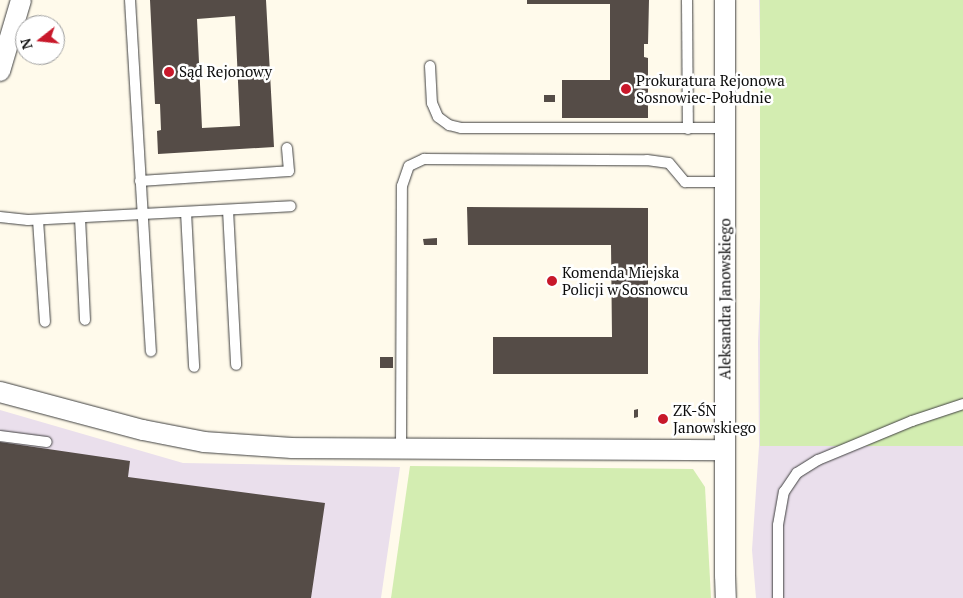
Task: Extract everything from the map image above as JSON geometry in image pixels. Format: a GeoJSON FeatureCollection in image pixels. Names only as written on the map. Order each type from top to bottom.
{"type":"FeatureCollection","features":[{"type":"Feature","properties":{"kind":"street"},"geometry":{"type":"LineString","coordinates":[[2,59],[21,0]]}},
{"type":"Feature","properties":{"kind":"street","name":"Aleksandra Janowskiego"},"geometry":{"type":"LineString","coordinates":[[725,0],[724,575],[726,598]]}},
{"type":"Feature","properties":{"kind":"street"},"geometry":{"type":"LineString","coordinates":[[0,392],[143,430],[204,442],[292,448],[725,450]]}},
{"type":"Feature","properties":{"kind":"lane"},"geometry":{"type":"LineString","coordinates":[[130,0],[141,214],[151,351]]}},
{"type":"Feature","properties":{"kind":"lane"},"geometry":{"type":"LineString","coordinates":[[688,0],[688,129]]}},
{"type":"Feature","properties":{"kind":"lane"},"geometry":{"type":"LineString","coordinates":[[430,66],[432,103],[438,117],[449,126],[461,128],[724,128]]}},
{"type":"Feature","properties":{"kind":"lane"},"geometry":{"type":"LineString","coordinates":[[140,181],[288,171],[287,148]]}},
{"type":"Feature","properties":{"kind":"lane"},"geometry":{"type":"LineString","coordinates":[[401,448],[402,186],[409,166],[424,159],[647,160],[669,163],[685,182],[725,182]]}},
{"type":"Feature","properties":{"kind":"lane"},"geometry":{"type":"LineString","coordinates":[[0,216],[38,220],[291,206]]}},
{"type":"Feature","properties":{"kind":"lane"},"geometry":{"type":"LineString","coordinates":[[228,210],[236,365]]}},
{"type":"Feature","properties":{"kind":"lane"},"geometry":{"type":"LineString","coordinates":[[186,212],[194,367]]}},
{"type":"Feature","properties":{"kind":"lane"},"geometry":{"type":"LineString","coordinates":[[80,218],[86,320]]}},
{"type":"Feature","properties":{"kind":"lane"},"geometry":{"type":"LineString","coordinates":[[38,220],[45,322]]}},
{"type":"Feature","properties":{"kind":"lane"},"geometry":{"type":"LineString","coordinates":[[778,598],[778,524],[784,492],[797,473],[818,460],[912,421],[963,404]]}},
{"type":"Feature","properties":{"kind":"lane"},"geometry":{"type":"LineString","coordinates":[[0,436],[47,442]]}},
{"type":"Feature","properties":{"kind":"shaded area"},"geometry":{"type":"Polygon","coordinates":[[[759,0],[885,0],[963,14],[963,598],[756,598],[752,550],[759,446],[758,342],[764,207],[759,0]]]}},
{"type":"Feature","properties":{"kind":"shaded area"},"geometry":{"type":"Polygon","coordinates":[[[0,410],[183,463],[400,467],[381,598],[0,598],[0,410]]]}},
{"type":"Feature","properties":{"kind":"green space"},"geometry":{"type":"Polygon","coordinates":[[[760,0],[963,0],[963,446],[760,446],[760,0]]]}},
{"type":"Feature","properties":{"kind":"green space"},"geometry":{"type":"Polygon","coordinates":[[[410,466],[693,469],[705,487],[711,598],[391,598],[410,466]]]}},
{"type":"Feature","properties":{"kind":"building"},"geometry":{"type":"Polygon","coordinates":[[[150,0],[266,0],[274,147],[158,154],[157,131],[161,130],[160,104],[155,104],[150,0]],[[235,16],[197,19],[202,128],[240,126],[235,16]]]}},
{"type":"Feature","properties":{"kind":"building"},"geometry":{"type":"Polygon","coordinates":[[[527,0],[649,0],[648,44],[644,44],[644,57],[648,58],[648,118],[562,118],[562,80],[610,80],[610,4],[527,4],[527,0]]]}},
{"type":"Feature","properties":{"kind":"building"},"geometry":{"type":"Polygon","coordinates":[[[544,95],[555,95],[555,102],[544,102],[544,95]]]}},
{"type":"Feature","properties":{"kind":"building"},"geometry":{"type":"Polygon","coordinates":[[[467,207],[648,208],[648,374],[493,374],[493,337],[612,337],[611,245],[468,245],[467,207]]]}},
{"type":"Feature","properties":{"kind":"building"},"geometry":{"type":"Polygon","coordinates":[[[437,238],[437,245],[424,245],[423,239],[437,238]]]}},
{"type":"Feature","properties":{"kind":"building"},"geometry":{"type":"Polygon","coordinates":[[[380,357],[393,357],[393,368],[380,368],[380,357]]]}},
{"type":"Feature","properties":{"kind":"building"},"geometry":{"type":"Polygon","coordinates":[[[638,409],[638,417],[634,418],[634,410],[638,409]]]}},
{"type":"Feature","properties":{"kind":"building","name":"ZK-ŚN Janowskiego"},"geometry":{"type":"Polygon","coordinates":[[[660,416],[666,416],[666,421],[660,421],[660,416]]]}},
{"type":"Feature","properties":{"kind":"building"},"geometry":{"type":"Polygon","coordinates":[[[0,442],[130,461],[128,477],[325,503],[311,598],[0,598],[0,442]]]}},
{"type":"Feature","properties":{"kind":"place","name":"Sąd Rejonowy"},"geometry":{"type":"Point","coordinates":[169,72]}},
{"type":"Feature","properties":{"kind":"place","name":"Prokuratura Rejonowa Sosnowiec-Południe"},"geometry":{"type":"Point","coordinates":[626,89]}},
{"type":"Feature","properties":{"kind":"place","name":"Komenda Miejska Policji w Sosnowcu"},"geometry":{"type":"Point","coordinates":[552,281]}},
{"type":"Feature","properties":{"kind":"place","name":"ZK-ŚN Janowskiego"},"geometry":{"type":"Point","coordinates":[663,419]}}]}
